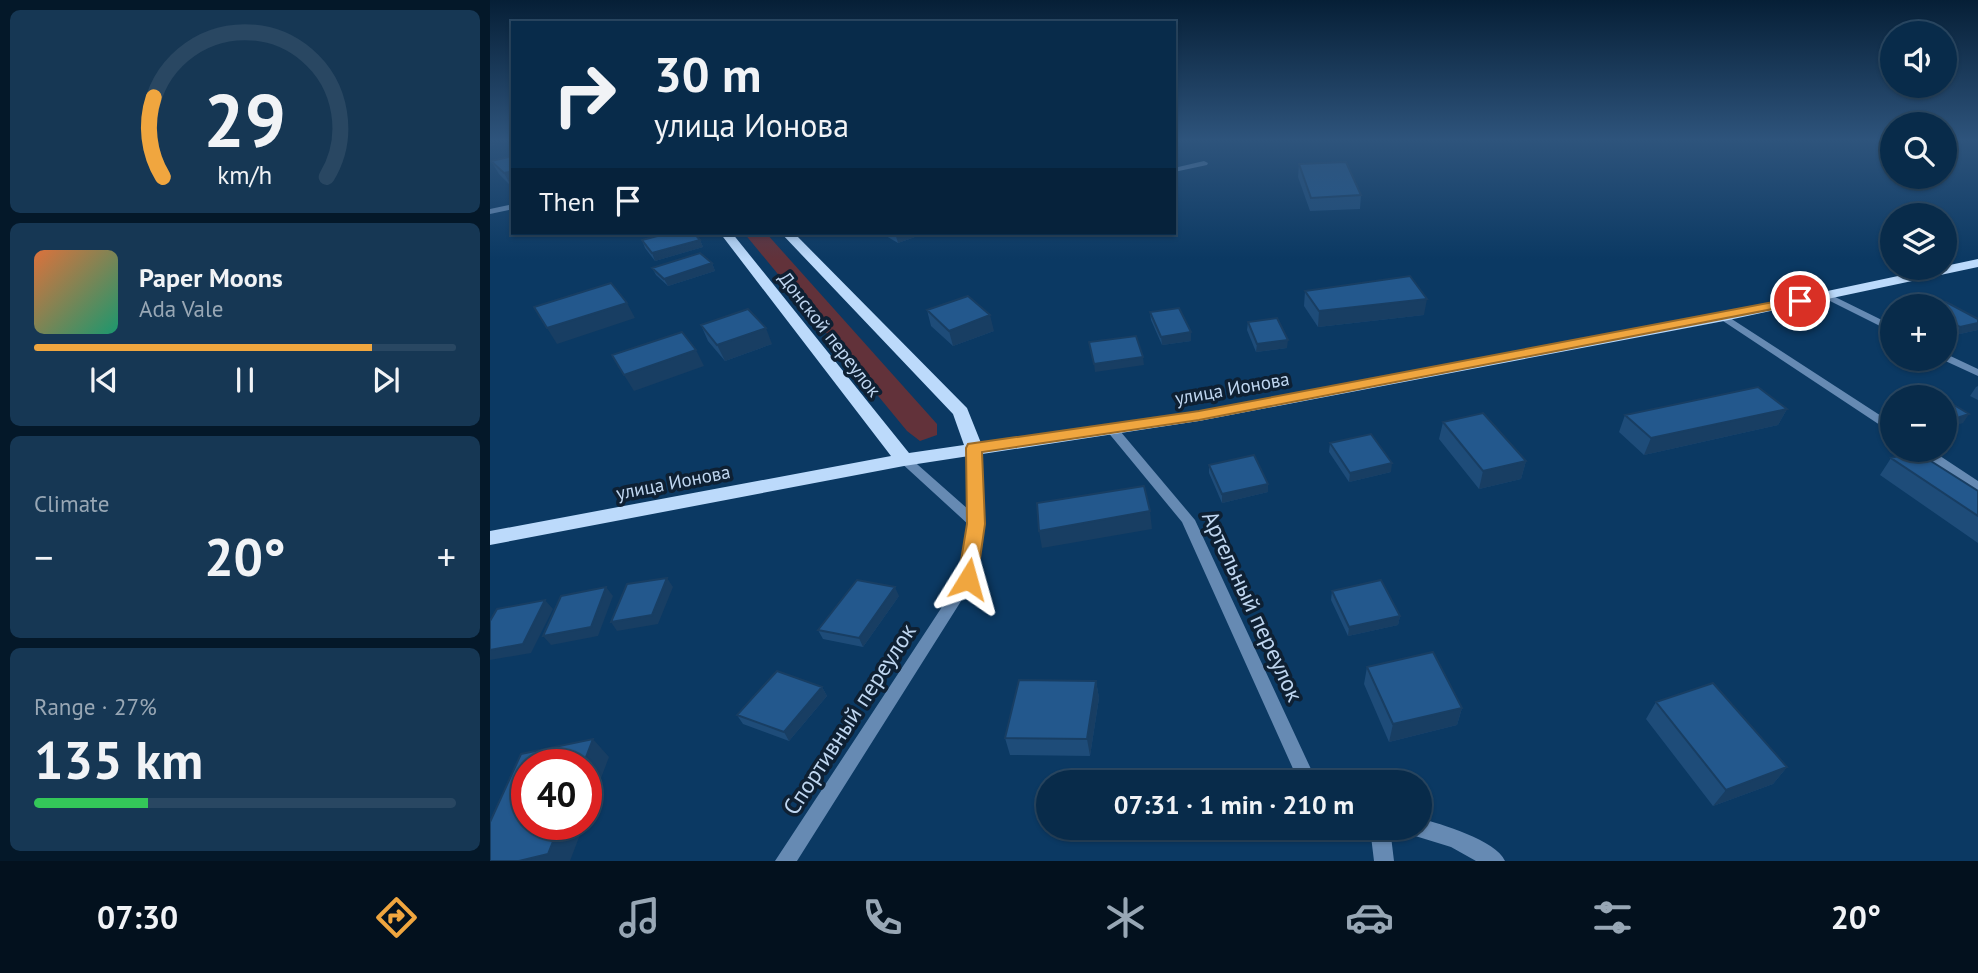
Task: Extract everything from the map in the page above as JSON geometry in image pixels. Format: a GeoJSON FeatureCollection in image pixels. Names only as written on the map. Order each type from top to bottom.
{"type":"FeatureCollection","features":[{"type":"Feature","properties":{"kind":"main road","name":"Донской переулок"},"geometry":{"type":"LineString","coordinates":[[728,235],[904,460]]}},
{"type":"Feature","properties":{"kind":"main road","name":"Донской переулок"},"geometry":{"type":"LineString","coordinates":[[789,235],[961,412],[974,448]]}},
{"type":"Feature","properties":{"kind":"main road","name":"улица Ионова"},"geometry":{"type":"LineString","coordinates":[[490,538],[904,460],[1199,416],[1724,317],[1978,263]]}},
{"type":"Feature","properties":{"kind":"street"},"geometry":{"type":"LineString","coordinates":[[490,212],[511,207]]}},
{"type":"Feature","properties":{"kind":"street"},"geometry":{"type":"LineString","coordinates":[[1825,295],[1880,323]]}},
{"type":"Feature","properties":{"kind":"street"},"geometry":{"type":"LineString","coordinates":[[1724,317],[1880,421]]}},
{"type":"Feature","properties":{"kind":"street"},"geometry":{"type":"LineString","coordinates":[[1957,362],[1978,373]]}},
{"type":"Feature","properties":{"kind":"street","name":"Артельный переулок"},"geometry":{"type":"LineString","coordinates":[[1111,428],[1188,520],[1303,770]]}},
{"type":"Feature","properties":{"kind":"street","name":"Спортивный переулок"},"geometry":{"type":"LineString","coordinates":[[785,861],[968,579],[976,524],[974,448]]}},
{"type":"Feature","properties":{"kind":"street"},"geometry":{"type":"LineString","coordinates":[[904,460],[976,524]]}},
{"type":"Feature","properties":{"kind":"street"},"geometry":{"type":"LineString","coordinates":[[1940,462],[1978,487]]}},
{"type":"Feature","properties":{"kind":"street"},"geometry":{"type":"LineString","coordinates":[[1432,832],[1455,838],[1495,861]]}},
{"type":"Feature","properties":{"kind":"street"},"geometry":{"type":"LineString","coordinates":[[1381,840],[1384,861]]}},
{"type":"Feature","properties":{"kind":"shaded area"},"geometry":{"type":"Polygon","coordinates":[[[746,235],[768,235],[937,424],[937,435],[920,441],[907,431],[746,235]]]}},
{"type":"Feature","properties":{"kind":"building"},"geometry":{"type":"Polygon","coordinates":[[[1304,179],[1354,179],[1361,195],[1311,198],[1304,179]]]}},
{"type":"Feature","properties":{"kind":"building"},"geometry":{"type":"Polygon","coordinates":[[[661,235],[696,235],[700,240],[652,253],[642,240],[661,235]]]}},
{"type":"Feature","properties":{"kind":"building"},"geometry":{"type":"Polygon","coordinates":[[[700,253],[712,263],[664,279],[652,268],[700,253]]]}},
{"type":"Feature","properties":{"kind":"building"},"geometry":{"type":"Polygon","coordinates":[[[1410,276],[1427,299],[1319,311],[1305,291],[1410,276]]]}},
{"type":"Feature","properties":{"kind":"building"},"geometry":{"type":"Polygon","coordinates":[[[611,283],[627,303],[547,328],[534,307],[611,283]]]}},
{"type":"Feature","properties":{"kind":"building"},"geometry":{"type":"Polygon","coordinates":[[[968,296],[990,315],[949,331],[927,310],[968,296]]]}},
{"type":"Feature","properties":{"kind":"building"},"geometry":{"type":"Polygon","coordinates":[[[1179,308],[1191,332],[1161,337],[1150,312],[1179,308]]]}},
{"type":"Feature","properties":{"kind":"building"},"geometry":{"type":"Polygon","coordinates":[[[1957,308],[1978,319],[1978,323],[1957,326],[1957,308]]]}},
{"type":"Feature","properties":{"kind":"building"},"geometry":{"type":"Polygon","coordinates":[[[748,309],[766,328],[717,345],[701,325],[748,309]]]}},
{"type":"Feature","properties":{"kind":"building"},"geometry":{"type":"Polygon","coordinates":[[[1277,318],[1288,340],[1257,344],[1248,322],[1277,318]]]}},
{"type":"Feature","properties":{"kind":"building"},"geometry":{"type":"Polygon","coordinates":[[[682,332],[696,350],[624,375],[612,355],[682,332]]]}},
{"type":"Feature","properties":{"kind":"building"},"geometry":{"type":"Polygon","coordinates":[[[1136,336],[1143,357],[1094,364],[1089,342],[1136,336]]]}},
{"type":"Feature","properties":{"kind":"building"},"geometry":{"type":"Polygon","coordinates":[[[1758,387],[1787,409],[1651,438],[1625,415],[1758,387]]]}},
{"type":"Feature","properties":{"kind":"building"},"geometry":{"type":"Polygon","coordinates":[[[1957,407],[1969,414],[1957,418],[1957,407]]]}},
{"type":"Feature","properties":{"kind":"building"},"geometry":{"type":"Polygon","coordinates":[[[1483,413],[1526,461],[1483,471],[1443,422],[1483,413]]]}},
{"type":"Feature","properties":{"kind":"building"},"geometry":{"type":"Polygon","coordinates":[[[1371,434],[1392,463],[1350,473],[1330,443],[1371,434]]]}},
{"type":"Feature","properties":{"kind":"building"},"geometry":{"type":"Polygon","coordinates":[[[1254,455],[1268,484],[1222,494],[1209,465],[1254,455]]]}},
{"type":"Feature","properties":{"kind":"building"},"geometry":{"type":"Polygon","coordinates":[[[1897,462],[1932,462],[1978,491],[1978,516],[1897,462]]]}},
{"type":"Feature","properties":{"kind":"building"},"geometry":{"type":"Polygon","coordinates":[[[1144,486],[1150,511],[1039,531],[1037,503],[1144,486]]]}},
{"type":"Feature","properties":{"kind":"building"},"geometry":{"type":"Polygon","coordinates":[[[667,578],[652,615],[611,622],[627,584],[667,578]]]}},
{"type":"Feature","properties":{"kind":"building"},"geometry":{"type":"Polygon","coordinates":[[[857,580],[895,587],[859,638],[818,630],[857,580]]]}},
{"type":"Feature","properties":{"kind":"building"},"geometry":{"type":"Polygon","coordinates":[[[1381,580],[1400,616],[1349,627],[1332,591],[1381,580]]]}},
{"type":"Feature","properties":{"kind":"building"},"geometry":{"type":"Polygon","coordinates":[[[606,587],[591,627],[543,636],[561,596],[606,587]]]}},
{"type":"Feature","properties":{"kind":"building"},"geometry":{"type":"Polygon","coordinates":[[[545,600],[523,644],[490,650],[490,621],[497,609],[545,600]]]}},
{"type":"Feature","properties":{"kind":"building"},"geometry":{"type":"Polygon","coordinates":[[[1433,652],[1462,708],[1393,724],[1367,667],[1433,652]]]}},
{"type":"Feature","properties":{"kind":"building"},"geometry":{"type":"Polygon","coordinates":[[[777,671],[822,687],[784,732],[737,715],[777,671]]]}},
{"type":"Feature","properties":{"kind":"building"},"geometry":{"type":"Polygon","coordinates":[[[1019,680],[1096,681],[1087,739],[1005,738],[1019,680]]]}},
{"type":"Feature","properties":{"kind":"building"},"geometry":{"type":"Polygon","coordinates":[[[1713,683],[1787,767],[1726,790],[1656,702],[1713,683]]]}},
{"type":"Feature","properties":{"kind":"building"},"geometry":{"type":"Polygon","coordinates":[[[593,739],[589,749],[545,749],[593,739]]]}},
{"type":"Feature","properties":{"kind":"building"},"geometry":{"type":"Polygon","coordinates":[[[511,776],[511,840],[554,840],[548,854],[519,861],[490,861],[490,822],[511,776]]]}},
{"type":"Feature","properties":{"kind":"route"},"geometry":{"type":"LineString","coordinates":[[968,579],[976,524],[974,448],[1199,416],[1800,301]]}}]}
